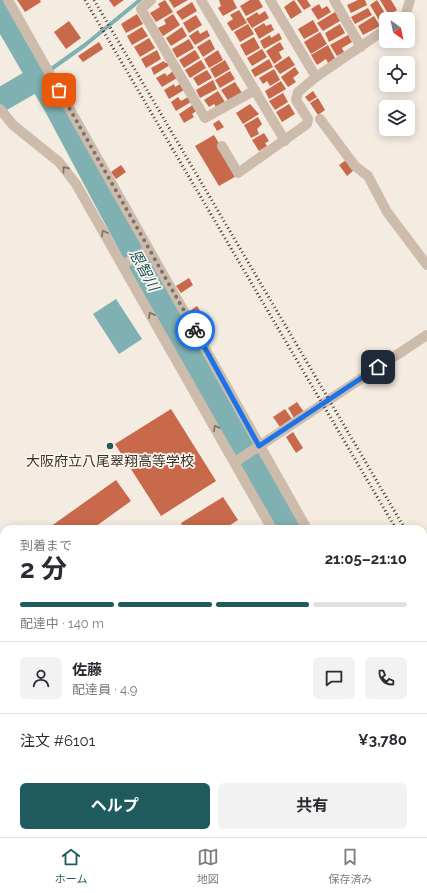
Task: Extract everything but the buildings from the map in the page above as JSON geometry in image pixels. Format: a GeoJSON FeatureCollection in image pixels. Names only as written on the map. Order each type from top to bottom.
{"type":"FeatureCollection","features":[{"type":"Feature","properties":{"kind":"street"},"geometry":{"type":"LineString","coordinates":[[8,0],[146,252],[305,525]]}},
{"type":"Feature","properties":{"kind":"street"},"geometry":{"type":"LineString","coordinates":[[151,0],[141,10],[205,118],[255,90]]}},
{"type":"Feature","properties":{"kind":"street"},"geometry":{"type":"LineString","coordinates":[[201,0],[285,140]]}},
{"type":"Feature","properties":{"kind":"street"},"geometry":{"type":"LineString","coordinates":[[271,0],[316,77]]}},
{"type":"Feature","properties":{"kind":"street"},"geometry":{"type":"LineString","coordinates":[[334,0],[361,47]]}},
{"type":"Feature","properties":{"kind":"street"},"geometry":{"type":"LineString","coordinates":[[407,12],[410,0]]}},
{"type":"Feature","properties":{"kind":"street"},"geometry":{"type":"LineString","coordinates":[[222,146],[238,173],[285,140],[307,124],[308,120],[296,100],[298,92],[316,77],[379,33]]}},
{"type":"Feature","properties":{"kind":"street"},"geometry":{"type":"LineString","coordinates":[[0,109],[13,125],[59,162],[76,184],[124,264],[237,461],[270,525]]}},
{"type":"Feature","properties":{"kind":"street"},"geometry":{"type":"LineString","coordinates":[[320,119],[355,166],[368,176],[386,212],[427,265]]}},
{"type":"Feature","properties":{"kind":"street"},"geometry":{"type":"LineString","coordinates":[[124,264],[146,252]]}},
{"type":"Feature","properties":{"kind":"street"},"geometry":{"type":"LineString","coordinates":[[237,461],[427,335]]}},
{"type":"Feature","properties":{"kind":"water"},"geometry":{"type":"Polygon","coordinates":[[[116,299],[142,339],[119,354],[93,314],[116,299]]]}},
{"type":"Feature","properties":{"kind":"waterway"},"geometry":{"type":"LineString","coordinates":[[40,77],[85,45],[140,0]]}},
{"type":"Feature","properties":{"kind":"waterway","name":"恩智川"},"geometry":{"type":"LineString","coordinates":[[0,10],[58,110],[146,275],[289,525]]}},
{"type":"Feature","properties":{"kind":"waterway"},"geometry":{"type":"LineString","coordinates":[[0,100],[40,77]]}},
{"type":"Feature","properties":{"kind":"railway"},"geometry":{"type":"LineString","coordinates":[[85,0],[394,525]]}},
{"type":"Feature","properties":{"kind":"railway"},"geometry":{"type":"LineString","coordinates":[[94,0],[403,525]]}},
{"type":"Feature","properties":{"kind":"way so far"},"geometry":{"type":"LineString","coordinates":[[59,90],[195,330]]}},
{"type":"Feature","properties":{"kind":"place","name":"大阪府立八尾翠翔高等学校"},"geometry":{"type":"Point","coordinates":[110,446]}},
{"type":"Feature","properties":{"kind":"route"},"geometry":{"type":"LineString","coordinates":[[195,330],[259,446],[378,367]]}}]}
